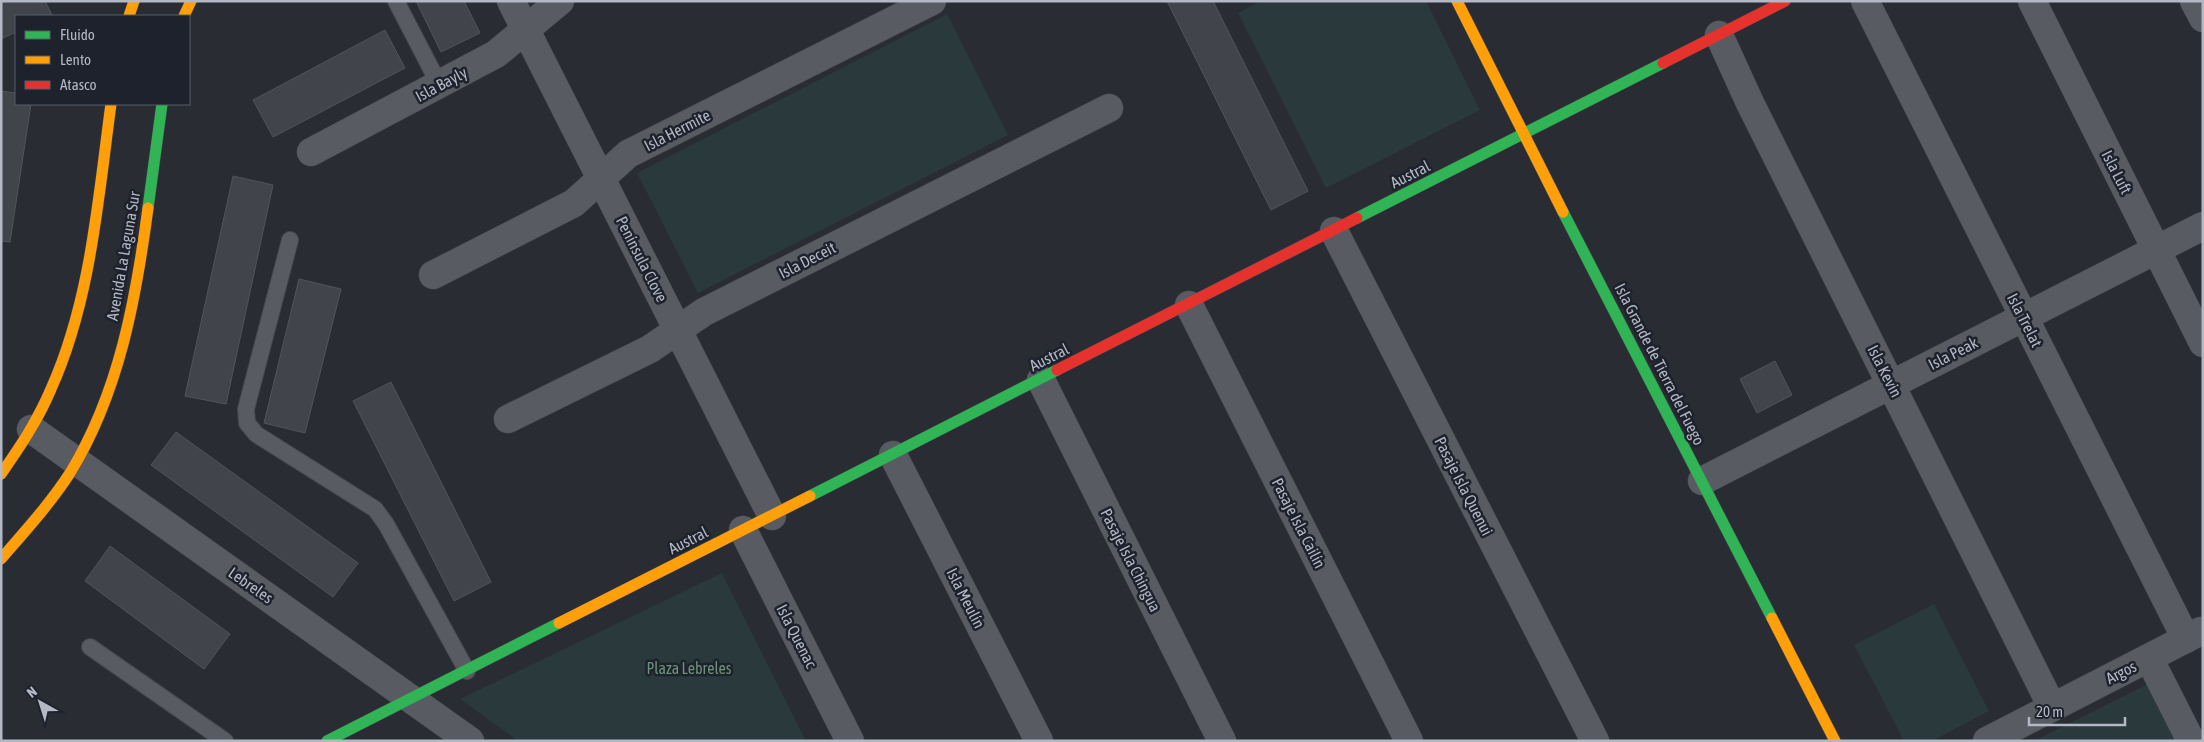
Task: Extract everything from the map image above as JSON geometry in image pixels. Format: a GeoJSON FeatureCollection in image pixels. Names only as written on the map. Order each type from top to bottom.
{"type":"FeatureCollection","features":[{"type":"Feature","properties":{"kind":"street"},"geometry":{"type":"LineString","coordinates":[[129,15],[134,1]]}},
{"type":"Feature","properties":{"kind":"street"},"geometry":{"type":"LineString","coordinates":[[184,15],[191,1]]}},
{"type":"Feature","properties":{"kind":"street","name":"Península Clove"},"geometry":{"type":"LineString","coordinates":[[511,1],[772,516]]}},
{"type":"Feature","properties":{"kind":"street","name":"Isla Bayly"},"geometry":{"type":"LineString","coordinates":[[311,152],[496,54],[560,1]]}},
{"type":"Feature","properties":{"kind":"street","name":"Isla Hermite"},"geometry":{"type":"LineString","coordinates":[[433,275],[574,204],[628,154],[932,1]]}},
{"type":"Feature","properties":{"kind":"street","name":"Isla Grande de Tierra del Fuego"},"geometry":{"type":"LineString","coordinates":[[1457,1],[1523,134],[1835,741]]}},
{"type":"Feature","properties":{"kind":"street","name":"Austral"},"geometry":{"type":"LineString","coordinates":[[327,741],[1785,1]]}},
{"type":"Feature","properties":{"kind":"street","name":"Isla Trelat"},"geometry":{"type":"LineString","coordinates":[[1865,1],[2024,317],[2195,635]]}},
{"type":"Feature","properties":{"kind":"street","name":"Isla Luft"},"geometry":{"type":"LineString","coordinates":[[2032,1],[2203,343]]}},
{"type":"Feature","properties":{"kind":"street"},"geometry":{"type":"LineString","coordinates":[[2194,1],[2203,18]]}},
{"type":"Feature","properties":{"kind":"street","name":"Isla Kevin"},"geometry":{"type":"LineString","coordinates":[[1719,35],[1750,103],[2052,707]]}},
{"type":"Feature","properties":{"kind":"street","name":"Avenida La Laguna Sur"},"geometry":{"type":"LineString","coordinates":[[1,474],[31,429],[64,361],[77,319],[86,279],[111,105]]}},
{"type":"Feature","properties":{"kind":"street","name":"Avenida La Laguna Sur"},"geometry":{"type":"LineString","coordinates":[[1,560],[44,508],[76,461],[97,420],[119,358],[139,278],[162,105]]}},
{"type":"Feature","properties":{"kind":"street","name":"Isla Deceit"},"geometry":{"type":"LineString","coordinates":[[508,419],[650,349],[704,312],[1109,108]]}},
{"type":"Feature","properties":{"kind":"street","name":"Isla Peak"},"geometry":{"type":"LineString","coordinates":[[1702,481],[2203,226]]}},
{"type":"Feature","properties":{"kind":"street","name":"Pasaje Isla Quenui"},"geometry":{"type":"LineString","coordinates":[[1334,231],[1595,741]]}},
{"type":"Feature","properties":{"kind":"street","name":"Pasaje Isla Cailín"},"geometry":{"type":"LineString","coordinates":[[1189,305],[1409,741]]}},
{"type":"Feature","properties":{"kind":"street","name":"Pasaje Isla Chingua"},"geometry":{"type":"LineString","coordinates":[[1041,380],[1222,741]]}},
{"type":"Feature","properties":{"kind":"street","name":"Lebreles"},"geometry":{"type":"LineString","coordinates":[[31,429],[470,741]]}},
{"type":"Feature","properties":{"kind":"street","name":"Isla Meulín"},"geometry":{"type":"LineString","coordinates":[[893,455],[1039,741]]}},
{"type":"Feature","properties":{"kind":"street","name":"Isla Quenac"},"geometry":{"type":"LineString","coordinates":[[743,530],[850,741]]}},
{"type":"Feature","properties":{"kind":"street","name":"Argos"},"geometry":{"type":"LineString","coordinates":[[1986,741],[2195,635]]}},
{"type":"Feature","properties":{"kind":"street"},"geometry":{"type":"LineString","coordinates":[[2149,658],[2191,741]]}},
{"type":"Feature","properties":{"kind":"lane"},"geometry":{"type":"LineString","coordinates":[[396,1],[439,84]]}},
{"type":"Feature","properties":{"kind":"lane"},"geometry":{"type":"LineString","coordinates":[[290,240],[246,409],[247,423],[256,434],[375,509],[386,524],[467,671]]}},
{"type":"Feature","properties":{"kind":"lane"},"geometry":{"type":"LineString","coordinates":[[90,647],[225,741]]}},
{"type":"Feature","properties":{"kind":"green space"},"geometry":{"type":"Polygon","coordinates":[[[1260,1],[1426,1],[1480,110],[1326,188],[1238,13],[1260,1]]]}},
{"type":"Feature","properties":{"kind":"green space"},"geometry":{"type":"Polygon","coordinates":[[[947,14],[1008,135],[698,293],[637,173],[947,14]]]}},
{"type":"Feature","properties":{"kind":"green space","name":"Plaza Lebreles"},"geometry":{"type":"Polygon","coordinates":[[[722,573],[806,741],[518,741],[460,699],[722,573]]]}},
{"type":"Feature","properties":{"kind":"green space"},"geometry":{"type":"Polygon","coordinates":[[[1934,604],[1989,711],[1932,741],[1904,741],[1854,645],[1934,604]]]}},
{"type":"Feature","properties":{"kind":"green space"},"geometry":{"type":"Polygon","coordinates":[[[2150,683],[2179,741],[2034,741],[2150,683]]]}},
{"type":"Feature","properties":{"kind":"building"},"geometry":{"type":"Polygon","coordinates":[[[1,1],[45,1],[52,15],[15,15],[15,32],[1,39],[1,1]]]}},
{"type":"Feature","properties":{"kind":"building"},"geometry":{"type":"Polygon","coordinates":[[[416,1],[464,1],[480,33],[441,52],[416,1]]]}},
{"type":"Feature","properties":{"kind":"building"},"geometry":{"type":"Polygon","coordinates":[[[1167,1],[1213,1],[1308,191],[1271,210],[1167,1]]]}},
{"type":"Feature","properties":{"kind":"building"},"geometry":{"type":"Polygon","coordinates":[[[385,30],[405,68],[273,137],[253,100],[385,30]]]}},
{"type":"Feature","properties":{"kind":"building"},"geometry":{"type":"Polygon","coordinates":[[[1,91],[15,93],[15,105],[31,105],[10,242],[1,241],[1,91]]]}},
{"type":"Feature","properties":{"kind":"building"},"geometry":{"type":"Polygon","coordinates":[[[233,176],[273,185],[226,404],[185,396],[233,176]]]}},
{"type":"Feature","properties":{"kind":"building"},"geometry":{"type":"Polygon","coordinates":[[[299,279],[341,289],[305,433],[264,423],[299,279]]]}},
{"type":"Feature","properties":{"kind":"building"},"geometry":{"type":"Polygon","coordinates":[[[1775,361],[1792,395],[1757,413],[1740,379],[1775,361]]]}},
{"type":"Feature","properties":{"kind":"building"},"geometry":{"type":"Polygon","coordinates":[[[391,382],[491,582],[454,601],[353,401],[391,382]]]}},
{"type":"Feature","properties":{"kind":"building"},"geometry":{"type":"Polygon","coordinates":[[[176,432],[358,563],[333,597],[151,465],[176,432]]]}},
{"type":"Feature","properties":{"kind":"building"},"geometry":{"type":"Polygon","coordinates":[[[110,546],[230,634],[204,669],[85,581],[110,546]]]}},
{"type":"Feature","properties":{"kind":"traffic: fast"},"geometry":{"type":"LineString","coordinates":[[1357,218],[1663,63]]}},
{"type":"Feature","properties":{"kind":"traffic: fast"},"geometry":{"type":"LineString","coordinates":[[148,208],[162,105]]}},
{"type":"Feature","properties":{"kind":"traffic: fast"},"geometry":{"type":"LineString","coordinates":[[1563,212],[1772,618]]}},
{"type":"Feature","properties":{"kind":"traffic: fast"},"geometry":{"type":"LineString","coordinates":[[810,496],[1057,370]]}},
{"type":"Feature","properties":{"kind":"traffic: fast"},"geometry":{"type":"LineString","coordinates":[[327,741],[559,623]]}},
{"type":"Feature","properties":{"kind":"traffic: slow"},"geometry":{"type":"LineString","coordinates":[[129,15],[134,1]]}},
{"type":"Feature","properties":{"kind":"traffic: slow"},"geometry":{"type":"LineString","coordinates":[[184,15],[191,1]]}},
{"type":"Feature","properties":{"kind":"traffic: slow"},"geometry":{"type":"LineString","coordinates":[[1457,1],[1563,212]]}},
{"type":"Feature","properties":{"kind":"traffic: slow"},"geometry":{"type":"LineString","coordinates":[[1,474],[40,412],[65,355],[84,285],[91,249],[111,105]]}},
{"type":"Feature","properties":{"kind":"traffic: slow"},"geometry":{"type":"LineString","coordinates":[[1,559],[54,496],[70,473],[101,411],[123,345],[131,311],[148,208]]}},
{"type":"Feature","properties":{"kind":"traffic: slow"},"geometry":{"type":"LineString","coordinates":[[559,623],[810,496]]}},
{"type":"Feature","properties":{"kind":"traffic: slow"},"geometry":{"type":"LineString","coordinates":[[1772,618],[1835,741]]}},
{"type":"Feature","properties":{"kind":"traffic: jam"},"geometry":{"type":"LineString","coordinates":[[1663,63],[1785,1]]}},
{"type":"Feature","properties":{"kind":"traffic: jam"},"geometry":{"type":"LineString","coordinates":[[1057,370],[1357,218]]}}]}
